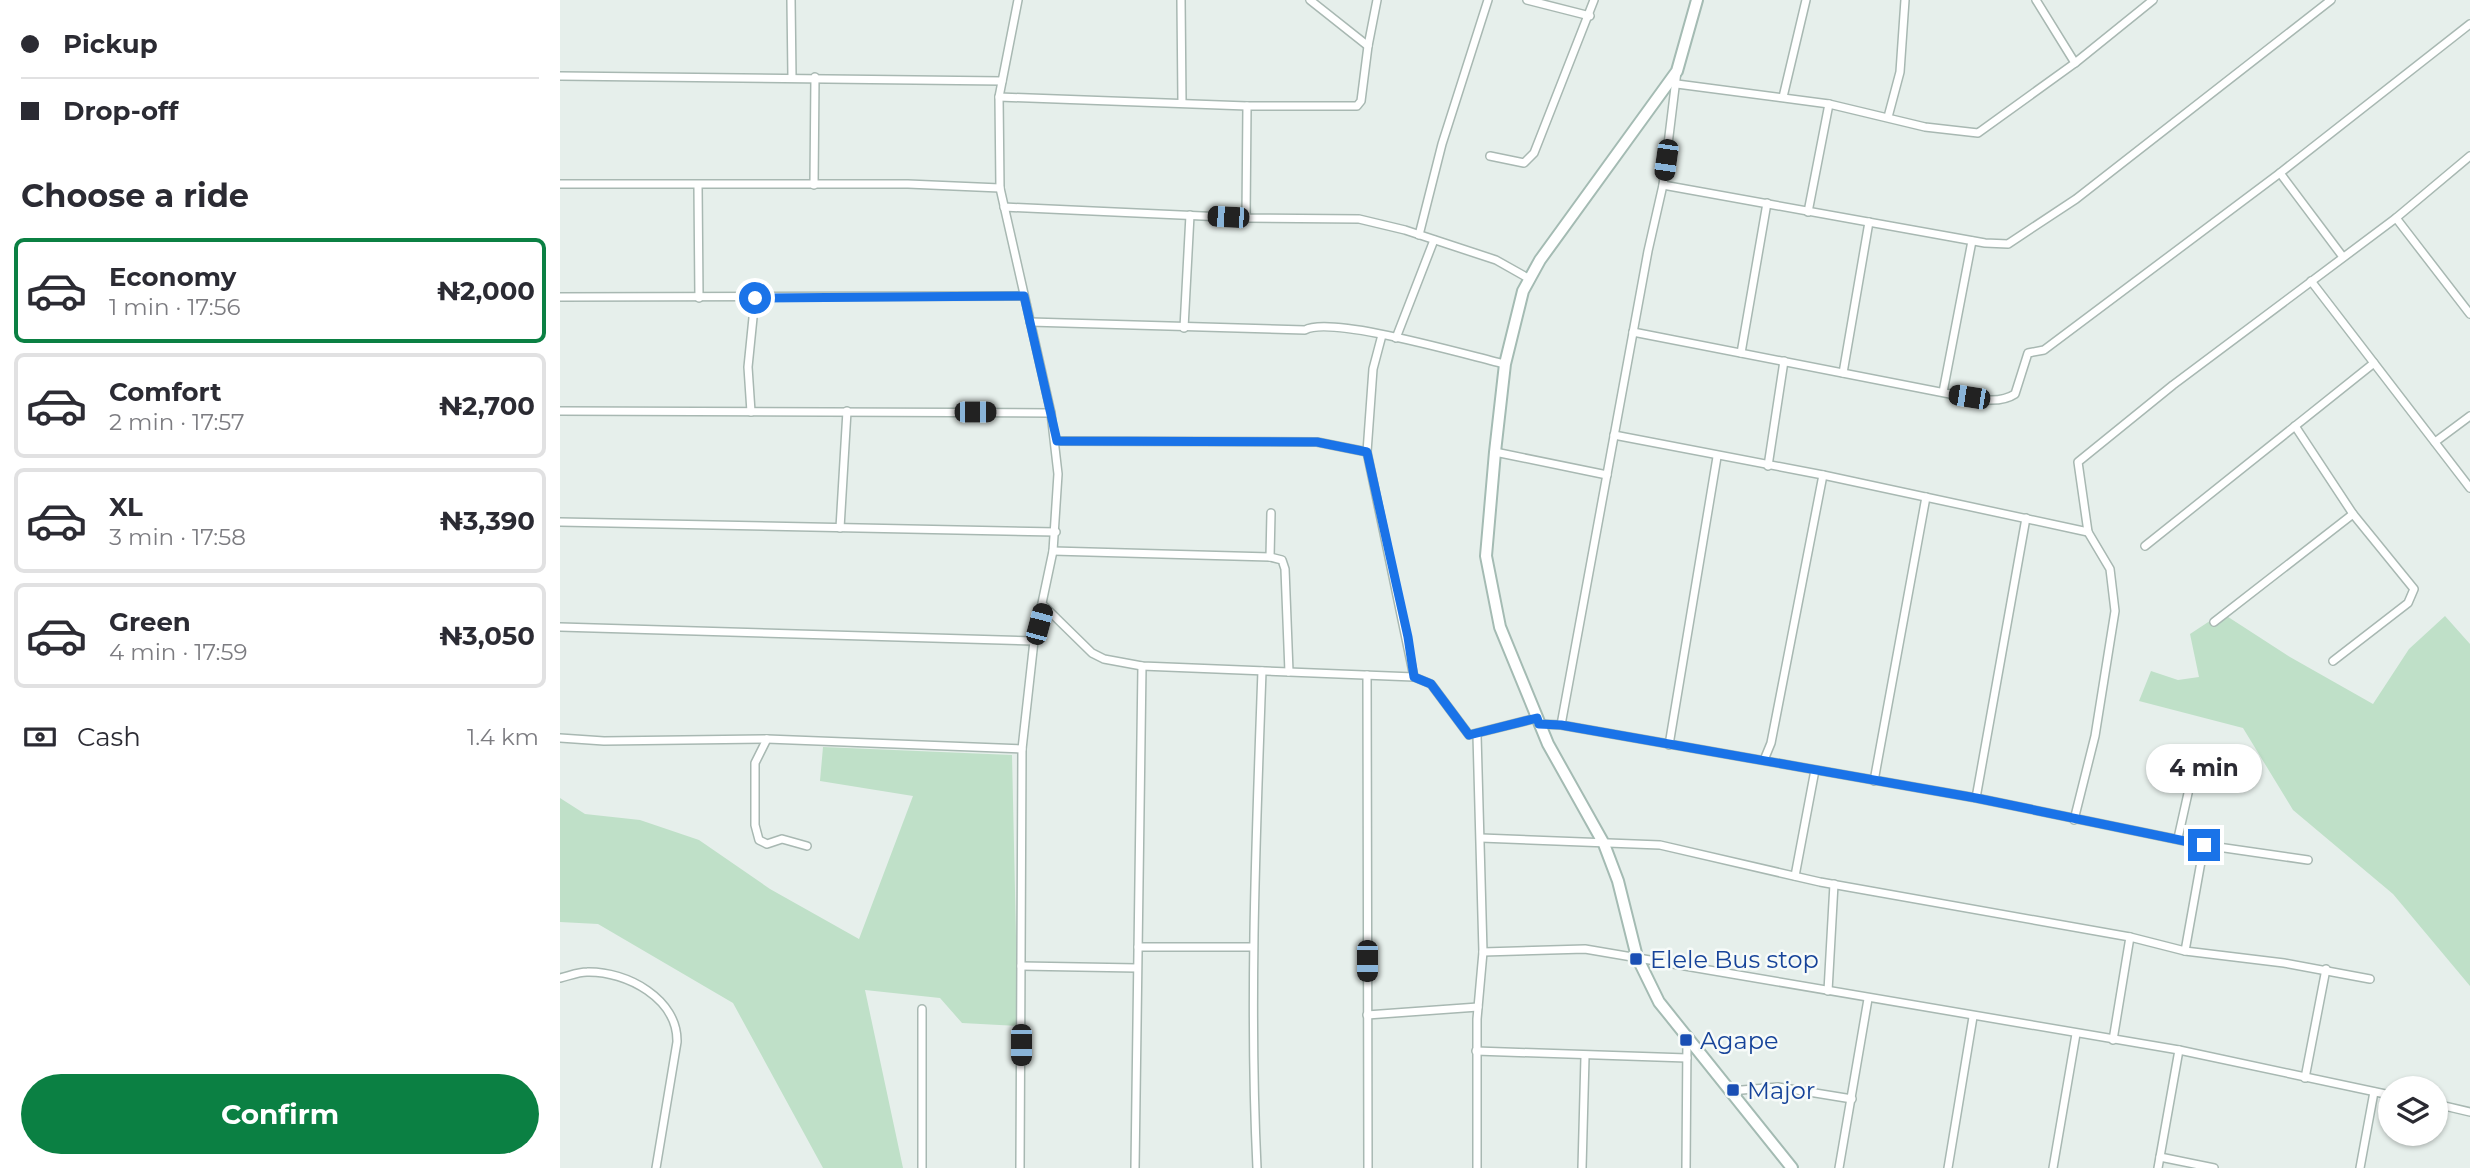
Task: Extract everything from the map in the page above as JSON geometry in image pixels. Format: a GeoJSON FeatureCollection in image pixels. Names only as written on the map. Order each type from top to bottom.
{"type":"FeatureCollection","features":[{"type":"Feature","properties":{"kind":"street"},"geometry":{"type":"LineString","coordinates":[[792,0],[792,76]]}},
{"type":"Feature","properties":{"kind":"street"},"geometry":{"type":"LineString","coordinates":[[1018,0],[999,97],[1000,188],[1057,441],[1054,551],[1044,606],[1034,641],[1022,749],[1020,1168]]}},
{"type":"Feature","properties":{"kind":"street"},"geometry":{"type":"LineString","coordinates":[[1181,0],[1182,102]]}},
{"type":"Feature","properties":{"kind":"street"},"geometry":{"type":"LineString","coordinates":[[1310,0],[1368,46]]}},
{"type":"Feature","properties":{"kind":"street"},"geometry":{"type":"LineString","coordinates":[[999,97],[1247,106],[1357,106],[1362,101],[1368,46],[1377,0]]}},
{"type":"Feature","properties":{"kind":"street"},"geometry":{"type":"LineString","coordinates":[[1419,234],[1442,144],[1488,0]]}},
{"type":"Feature","properties":{"kind":"street"},"geometry":{"type":"LineString","coordinates":[[1527,0],[1590,16]]}},
{"type":"Feature","properties":{"kind":"street"},"geometry":{"type":"LineString","coordinates":[[1490,156],[1524,163],[1534,153],[1590,16],[1594,0]]}},
{"type":"Feature","properties":{"kind":"street"},"geometry":{"type":"LineString","coordinates":[[1561,725],[1633,332],[1663,185],[1677,71],[1697,0]]}},
{"type":"Feature","properties":{"kind":"street"},"geometry":{"type":"LineString","coordinates":[[1783,97],[1806,0]]}},
{"type":"Feature","properties":{"kind":"street"},"geometry":{"type":"LineString","coordinates":[[1888,117],[1900,72],[1905,0]]}},
{"type":"Feature","properties":{"kind":"street"},"geometry":{"type":"LineString","coordinates":[[2036,0],[2075,63]]}},
{"type":"Feature","properties":{"kind":"street"},"geometry":{"type":"LineString","coordinates":[[1677,83],[1829,104],[1925,127],[1978,132],[2075,63],[2153,0]]}},
{"type":"Feature","properties":{"kind":"street"},"geometry":{"type":"LineString","coordinates":[[1663,185],[1972,241],[2008,244],[2076,199],[2331,0]]}},
{"type":"Feature","properties":{"kind":"street"},"geometry":{"type":"LineString","coordinates":[[1633,332],[1989,400],[2011,397],[2028,353],[2044,350],[2280,173],[2470,24]]}},
{"type":"Feature","properties":{"kind":"street"},"geometry":{"type":"LineString","coordinates":[[1677,71],[1528,278],[1505,364],[1487,524],[1488,573],[1500,627],[1538,721],[1555,759],[1604,844],[1618,881],[1637,957],[1660,1002],[1687,1040],[1788,1167]]}},
{"type":"Feature","properties":{"kind":"street"},"geometry":{"type":"LineString","coordinates":[[560,76],[792,76],[1002,81]]}},
{"type":"Feature","properties":{"kind":"street"},"geometry":{"type":"LineString","coordinates":[[814,185],[815,77]]}},
{"type":"Feature","properties":{"kind":"street"},"geometry":{"type":"LineString","coordinates":[[1808,212],[1829,104]]}},
{"type":"Feature","properties":{"kind":"street"},"geometry":{"type":"LineString","coordinates":[[1246,218],[1247,106]]}},
{"type":"Feature","properties":{"kind":"street"},"geometry":{"type":"LineString","coordinates":[[2074,820],[2095,736],[2115,611],[2110,569],[2088,532],[2078,462],[2173,385],[2396,218],[2470,156]]}},
{"type":"Feature","properties":{"kind":"street"},"geometry":{"type":"LineString","coordinates":[[2280,173],[2343,257]]}},
{"type":"Feature","properties":{"kind":"street"},"geometry":{"type":"LineString","coordinates":[[560,184],[1000,188]]}},
{"type":"Feature","properties":{"kind":"street"},"geometry":{"type":"LineString","coordinates":[[698,186],[699,299]]}},
{"type":"Feature","properties":{"kind":"street"},"geometry":{"type":"LineString","coordinates":[[1741,353],[1767,204]]}},
{"type":"Feature","properties":{"kind":"street"},"geometry":{"type":"LineString","coordinates":[[1004,207],[1246,218],[1359,219],[1419,234],[1496,260],[1528,278]]}},
{"type":"Feature","properties":{"kind":"street"},"geometry":{"type":"LineString","coordinates":[[1184,328],[1190,215]]}},
{"type":"Feature","properties":{"kind":"street"},"geometry":{"type":"LineString","coordinates":[[2396,218],[2470,314]]}},
{"type":"Feature","properties":{"kind":"street"},"geometry":{"type":"LineString","coordinates":[[1843,373],[1869,222]]}},
{"type":"Feature","properties":{"kind":"street"},"geometry":{"type":"LineString","coordinates":[[1396,338],[1434,240]]}},
{"type":"Feature","properties":{"kind":"street"},"geometry":{"type":"LineString","coordinates":[[1943,392],[1972,241]]}},
{"type":"Feature","properties":{"kind":"street"},"geometry":{"type":"LineString","coordinates":[[2311,281],[2470,488]]}},
{"type":"Feature","properties":{"kind":"street"},"geometry":{"type":"LineString","coordinates":[[560,298],[1024,296]]}},
{"type":"Feature","properties":{"kind":"street"},"geometry":{"type":"LineString","coordinates":[[751,411],[748,367],[755,298]]}},
{"type":"Feature","properties":{"kind":"street"},"geometry":{"type":"LineString","coordinates":[[1030,322],[1305,330],[1318,325],[1382,335],[1505,364]]}},
{"type":"Feature","properties":{"kind":"street"},"geometry":{"type":"LineString","coordinates":[[1382,335],[1373,369],[1367,452],[1408,637],[1414,677]]}},
{"type":"Feature","properties":{"kind":"street"},"geometry":{"type":"LineString","coordinates":[[1768,466],[1784,361]]}},
{"type":"Feature","properties":{"kind":"street"},"geometry":{"type":"LineString","coordinates":[[2145,546],[2374,363]]}},
{"type":"Feature","properties":{"kind":"street"},"geometry":{"type":"LineString","coordinates":[[560,411],[1051,413]]}},
{"type":"Feature","properties":{"kind":"street"},"geometry":{"type":"LineString","coordinates":[[840,528],[847,411]]}},
{"type":"Feature","properties":{"kind":"street"},"geometry":{"type":"LineString","coordinates":[[2435,442],[2470,416]]}},
{"type":"Feature","properties":{"kind":"street"},"geometry":{"type":"LineString","coordinates":[[2295,426],[2353,514],[2412,584],[2414,594],[2408,603],[2333,661]]}},
{"type":"Feature","properties":{"kind":"street"},"geometry":{"type":"LineString","coordinates":[[1614,435],[1717,457],[1823,475],[2088,532]]}},
{"type":"Feature","properties":{"kind":"street"},"geometry":{"type":"LineString","coordinates":[[1057,441],[1317,442],[1367,452]]}},
{"type":"Feature","properties":{"kind":"street"},"geometry":{"type":"LineString","coordinates":[[1495,452],[1606,475]]}},
{"type":"Feature","properties":{"kind":"street"},"geometry":{"type":"LineString","coordinates":[[1669,745],[1717,457]]}},
{"type":"Feature","properties":{"kind":"street"},"geometry":{"type":"LineString","coordinates":[[1764,760],[1771,743],[1823,475]]}},
{"type":"Feature","properties":{"kind":"street"},"geometry":{"type":"LineString","coordinates":[[1874,781],[1926,497]]}},
{"type":"Feature","properties":{"kind":"street"},"geometry":{"type":"LineString","coordinates":[[1270,557],[1271,513]]}},
{"type":"Feature","properties":{"kind":"street"},"geometry":{"type":"LineString","coordinates":[[2214,622],[2353,514]]}},
{"type":"Feature","properties":{"kind":"street"},"geometry":{"type":"LineString","coordinates":[[1976,798],[2026,518]]}},
{"type":"Feature","properties":{"kind":"street"},"geometry":{"type":"LineString","coordinates":[[560,522],[1056,532]]}},
{"type":"Feature","properties":{"kind":"street"},"geometry":{"type":"LineString","coordinates":[[1054,551],[1270,557],[1284,564],[1289,672]]}},
{"type":"Feature","properties":{"kind":"street"},"geometry":{"type":"LineString","coordinates":[[1044,606],[1092,653],[1104,659],[1142,666],[1414,677],[1431,684],[1469,735],[1538,721],[1976,798],[2204,845],[2308,860]]}},
{"type":"Feature","properties":{"kind":"street"},"geometry":{"type":"LineString","coordinates":[[560,627],[1034,641]]}},
{"type":"Feature","properties":{"kind":"street"},"geometry":{"type":"LineString","coordinates":[[1135,1168],[1142,666]]}},
{"type":"Feature","properties":{"kind":"street"},"geometry":{"type":"LineString","coordinates":[[1257,1168],[1253,1078],[1253,947],[1262,671]]}},
{"type":"Feature","properties":{"kind":"street"},"geometry":{"type":"LineString","coordinates":[[1367,675],[1368,1168]]}},
{"type":"Feature","properties":{"kind":"street"},"geometry":{"type":"LineString","coordinates":[[1477,735],[1483,952],[1476,1051],[1477,1168]]}},
{"type":"Feature","properties":{"kind":"street"},"geometry":{"type":"LineString","coordinates":[[560,738],[604,741],[767,739],[1022,749]]}},
{"type":"Feature","properties":{"kind":"street"},"geometry":{"type":"LineString","coordinates":[[767,739],[755,763],[755,825],[759,840],[767,844],[782,839],[807,846]]}},
{"type":"Feature","properties":{"kind":"street"},"geometry":{"type":"LineString","coordinates":[[1771,743],[1778,763]]}},
{"type":"Feature","properties":{"kind":"street"},"geometry":{"type":"LineString","coordinates":[[2178,838],[2195,762]]}},
{"type":"Feature","properties":{"kind":"street"},"geometry":{"type":"LineString","coordinates":[[1795,876],[1815,771]]}},
{"type":"Feature","properties":{"kind":"street"},"geometry":{"type":"LineString","coordinates":[[1480,838],[1660,845],[1834,884],[2130,937],[2185,951],[2326,970],[2370,979]]}},
{"type":"Feature","properties":{"kind":"street"},"geometry":{"type":"LineString","coordinates":[[2185,951],[2204,845]]}},
{"type":"Feature","properties":{"kind":"street"},"geometry":{"type":"LineString","coordinates":[[1828,991],[1834,884]]}},
{"type":"Feature","properties":{"kind":"street"},"geometry":{"type":"LineString","coordinates":[[2112,1040],[2130,937]]}},
{"type":"Feature","properties":{"kind":"street"},"geometry":{"type":"LineString","coordinates":[[1138,947],[1253,947]]}},
{"type":"Feature","properties":{"kind":"street"},"geometry":{"type":"LineString","coordinates":[[1483,952],[1585,949],[1637,957],[1868,999],[2179,1050],[2378,1093]]}},
{"type":"Feature","properties":{"kind":"street"},"geometry":{"type":"LineString","coordinates":[[1021,966],[1137,968]]}},
{"type":"Feature","properties":{"kind":"street"},"geometry":{"type":"LineString","coordinates":[[2305,1078],[2326,970]]}},
{"type":"Feature","properties":{"kind":"street"},"geometry":{"type":"LineString","coordinates":[[560,978],[587,972],[621,978],[663,1002],[671,1011],[677,1027],[677,1042],[656,1168]]}},
{"type":"Feature","properties":{"kind":"street"},"geometry":{"type":"LineString","coordinates":[[1839,1168],[1868,999]]}},
{"type":"Feature","properties":{"kind":"street"},"geometry":{"type":"LineString","coordinates":[[1367,1015],[1478,1007]]}},
{"type":"Feature","properties":{"kind":"street"},"geometry":{"type":"LineString","coordinates":[[922,1009],[922,1168]]}},
{"type":"Feature","properties":{"kind":"street"},"geometry":{"type":"LineString","coordinates":[[1948,1168],[1973,1017]]}},
{"type":"Feature","properties":{"kind":"street"},"geometry":{"type":"LineString","coordinates":[[2053,1168],[2076,1034]]}},
{"type":"Feature","properties":{"kind":"street"},"geometry":{"type":"LineString","coordinates":[[1686,1168],[1687,1040]]}},
{"type":"Feature","properties":{"kind":"street"},"geometry":{"type":"LineString","coordinates":[[2158,1168],[2179,1050]]}},
{"type":"Feature","properties":{"kind":"street"},"geometry":{"type":"LineString","coordinates":[[1476,1051],[1585,1057],[1687,1058]]}},
{"type":"Feature","properties":{"kind":"street"},"geometry":{"type":"LineString","coordinates":[[1582,1168],[1585,1057]]}},
{"type":"Feature","properties":{"kind":"street"},"geometry":{"type":"LineString","coordinates":[[1729,1091],[1778,1087],[1852,1099]]}},
{"type":"Feature","properties":{"kind":"street"},"geometry":{"type":"LineString","coordinates":[[2360,1168],[2374,1092]]}},
{"type":"Feature","properties":{"kind":"street"},"geometry":{"type":"LineString","coordinates":[[2448,1107],[2470,1112]]}},
{"type":"Feature","properties":{"kind":"street"},"geometry":{"type":"LineString","coordinates":[[2160,1157],[2214,1168]]}},
{"type":"Feature","properties":{"kind":"green space"},"geometry":{"type":"Polygon","coordinates":[[[2222,613],[2290,657],[2373,704],[2409,649],[2445,616],[2470,644],[2470,986],[2393,894],[2293,810],[2243,728],[2139,701],[2151,671],[2178,680],[2199,677],[2190,634],[2222,613]]]}},
{"type":"Feature","properties":{"kind":"green space"},"geometry":{"type":"Polygon","coordinates":[[[823,747],[1012,755],[1018,1026],[962,1023],[940,998],[865,990],[903,1168],[823,1168],[733,1003],[598,924],[560,922],[560,798],[585,814],[640,820],[699,840],[770,889],[859,939],[913,796],[820,781],[823,747]]]}},
{"type":"Feature","properties":{"kind":"place","name":"Elele Bus stop"},"geometry":{"type":"Point","coordinates":[1636,959]}},
{"type":"Feature","properties":{"kind":"place","name":"Agape"},"geometry":{"type":"Point","coordinates":[1686,1040]}},
{"type":"Feature","properties":{"kind":"place","name":"Major"},"geometry":{"type":"Point","coordinates":[1733,1090]}},
{"type":"Feature","properties":{"kind":"route"},"geometry":{"type":"LineString","coordinates":[[755,298],[1024,296],[1057,441],[1317,442],[1367,452],[1378,513],[1408,637],[1414,677],[1431,684],[1469,735],[1537,718],[1539,724],[1561,725],[1976,798],[2204,845]]}}]}
